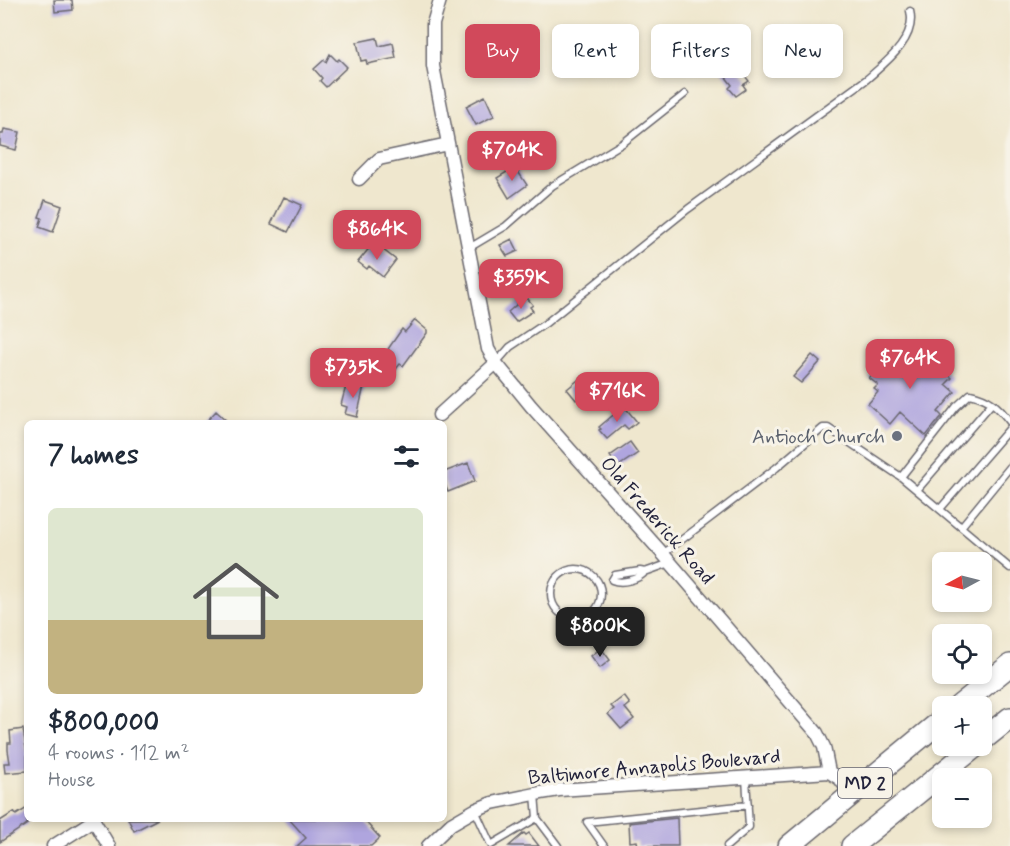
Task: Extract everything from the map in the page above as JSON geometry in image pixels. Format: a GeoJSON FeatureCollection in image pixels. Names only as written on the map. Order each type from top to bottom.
{"type":"FeatureCollection","features":[{"type":"Feature","properties":{"kind":"highway"},"geometry":{"type":"LineString","coordinates":[[971,696],[1010,665]]}},
{"type":"Feature","properties":{"kind":"highway"},"geometry":{"type":"LineString","coordinates":[[992,732],[1010,718]]}},
{"type":"Feature","properties":{"kind":"highway","name":"MD 2"},"geometry":{"type":"LineString","coordinates":[[789,846],[932,728]]}},
{"type":"Feature","properties":{"kind":"highway","name":"MD 2"},"geometry":{"type":"LineString","coordinates":[[852,846],[963,756]]}},
{"type":"Feature","properties":{"kind":"street","name":"Old Frederick Road"},"geometry":{"type":"LineString","coordinates":[[440,0],[433,24],[433,66],[469,248],[483,334],[488,349],[496,363],[531,406],[817,733],[825,747],[829,772]]}},
{"type":"Feature","properties":{"kind":"street"},"geometry":{"type":"LineString","coordinates":[[359,179],[379,159],[448,144]]}},
{"type":"Feature","properties":{"kind":"street"},"geometry":{"type":"LineString","coordinates":[[439,415],[496,363]]}},
{"type":"Feature","properties":{"kind":"street"},"geometry":{"type":"LineString","coordinates":[[829,772],[840,779],[851,794]]}},
{"type":"Feature","properties":{"kind":"street","name":"Baltimore Annapolis Boulevard"},"geometry":{"type":"LineString","coordinates":[[428,846],[451,824],[475,810],[501,801],[535,794],[566,789],[829,772]]}},
{"type":"Feature","properties":{"kind":"street"},"geometry":{"type":"LineString","coordinates":[[53,846],[91,822]]}},
{"type":"Feature","properties":{"kind":"street"},"geometry":{"type":"LineString","coordinates":[[95,822],[109,846]]}},
{"type":"Feature","properties":{"kind":"lane"},"geometry":{"type":"LineString","coordinates":[[496,363],[510,347],[554,317],[688,209],[867,79],[903,41],[911,26],[910,11]]}},
{"type":"Feature","properties":{"kind":"lane"},"geometry":{"type":"LineString","coordinates":[[469,248],[506,226],[552,186],[623,143],[685,94]]}},
{"type":"Feature","properties":{"kind":"lane"},"geometry":{"type":"LineString","coordinates":[[901,477],[956,407],[970,394],[984,397],[1001,410],[1010,422]]}},
{"type":"Feature","properties":{"kind":"lane"},"geometry":{"type":"LineString","coordinates":[[917,490],[992,403]]}},
{"type":"Feature","properties":{"kind":"lane"},"geometry":{"type":"LineString","coordinates":[[599,584],[612,580],[615,575],[645,572],[667,559],[823,428],[828,428],[901,477],[1010,568]]}},
{"type":"Feature","properties":{"kind":"lane"},"geometry":{"type":"LineString","coordinates":[[940,510],[1010,428]]}},
{"type":"Feature","properties":{"kind":"lane"},"geometry":{"type":"LineString","coordinates":[[961,527],[1010,467]]}},
{"type":"Feature","properties":{"kind":"lane"},"geometry":{"type":"LineString","coordinates":[[581,569],[589,572],[599,584],[601,601],[597,608],[584,618],[567,617],[554,606],[551,589],[559,575],[565,571],[581,569]]}},
{"type":"Feature","properties":{"kind":"lane"},"geometry":{"type":"LineString","coordinates":[[727,846],[749,826],[746,777]]}},
{"type":"Feature","properties":{"kind":"lane"},"geometry":{"type":"LineString","coordinates":[[535,794],[537,818],[558,846]]}},
{"type":"Feature","properties":{"kind":"lane"},"geometry":{"type":"LineString","coordinates":[[604,846],[587,822],[748,805]]}},
{"type":"Feature","properties":{"kind":"lane"},"geometry":{"type":"LineString","coordinates":[[475,810],[491,845],[537,818]]}},
{"type":"Feature","properties":{"kind":"building"},"geometry":{"type":"Polygon","coordinates":[[[54,0],[72,0],[73,10],[55,12],[54,0]]]}},
{"type":"Feature","properties":{"kind":"building"},"geometry":{"type":"Polygon","coordinates":[[[377,38],[379,46],[393,43],[396,58],[367,64],[366,60],[361,61],[357,42],[377,38]]]}},
{"type":"Feature","properties":{"kind":"building"},"geometry":{"type":"Polygon","coordinates":[[[330,54],[347,67],[326,87],[314,69],[324,60],[326,62],[330,54]]]}},
{"type":"Feature","properties":{"kind":"building"},"geometry":{"type":"Polygon","coordinates":[[[726,78],[747,78],[749,81],[743,85],[746,89],[736,96],[729,88],[732,85],[726,78]]]}},
{"type":"Feature","properties":{"kind":"building"},"geometry":{"type":"Polygon","coordinates":[[[485,96],[494,116],[476,125],[466,106],[485,96]]]}},
{"type":"Feature","properties":{"kind":"building"},"geometry":{"type":"Polygon","coordinates":[[[4,129],[20,132],[16,150],[0,146],[0,134],[3,134],[4,129]]]}},
{"type":"Feature","properties":{"kind":"building"},"geometry":{"type":"Polygon","coordinates":[[[484,144],[491,154],[477,164],[470,154],[484,144]]]}},
{"type":"Feature","properties":{"kind":"building"},"geometry":{"type":"Polygon","coordinates":[[[515,167],[527,185],[509,198],[497,178],[515,167]]]}},
{"type":"Feature","properties":{"kind":"building"},"geometry":{"type":"Polygon","coordinates":[[[284,197],[302,205],[288,232],[271,224],[284,197]]]}},
{"type":"Feature","properties":{"kind":"building"},"geometry":{"type":"Polygon","coordinates":[[[45,200],[62,206],[53,232],[39,227],[42,218],[39,217],[45,200]]]}},
{"type":"Feature","properties":{"kind":"building"},"geometry":{"type":"Polygon","coordinates":[[[512,239],[518,251],[507,256],[500,245],[512,239]]]}},
{"type":"Feature","properties":{"kind":"building"},"geometry":{"type":"Polygon","coordinates":[[[371,246],[379,252],[382,249],[396,260],[383,277],[369,266],[367,269],[358,262],[371,246]]]}},
{"type":"Feature","properties":{"kind":"building"},"geometry":{"type":"Polygon","coordinates":[[[527,298],[533,305],[530,307],[533,311],[516,322],[508,312],[527,298]]]}},
{"type":"Feature","properties":{"kind":"building"},"geometry":{"type":"Polygon","coordinates":[[[415,320],[427,330],[427,333],[403,366],[400,364],[393,373],[383,365],[393,353],[388,349],[402,329],[405,332],[415,320]]]}},
{"type":"Feature","properties":{"kind":"building"},"geometry":{"type":"Polygon","coordinates":[[[887,347],[900,361],[902,358],[910,365],[923,351],[952,378],[946,384],[955,392],[938,412],[942,416],[926,436],[900,412],[890,424],[868,404],[878,392],[874,389],[878,385],[869,378],[876,371],[869,365],[887,347]]]}},
{"type":"Feature","properties":{"kind":"building"},"geometry":{"type":"Polygon","coordinates":[[[812,355],[820,362],[801,383],[793,377],[812,355]]]}},
{"type":"Feature","properties":{"kind":"building"},"geometry":{"type":"Polygon","coordinates":[[[583,376],[593,387],[576,400],[567,389],[583,376]]]}},
{"type":"Feature","properties":{"kind":"building"},"geometry":{"type":"Polygon","coordinates":[[[347,382],[364,386],[357,417],[345,414],[347,407],[341,405],[347,382]]]}},
{"type":"Feature","properties":{"kind":"building"},"geometry":{"type":"Polygon","coordinates":[[[624,406],[637,422],[628,429],[624,425],[607,439],[599,427],[624,406]]]}},
{"type":"Feature","properties":{"kind":"building"},"geometry":{"type":"Polygon","coordinates":[[[216,411],[226,420],[208,420],[216,411]]]}},
{"type":"Feature","properties":{"kind":"building"},"geometry":{"type":"Polygon","coordinates":[[[630,442],[638,453],[617,467],[610,456],[630,442]]]}},
{"type":"Feature","properties":{"kind":"building"},"geometry":{"type":"Polygon","coordinates":[[[468,463],[475,481],[448,492],[447,471],[468,463]]]}},
{"type":"Feature","properties":{"kind":"building"},"geometry":{"type":"Polygon","coordinates":[[[601,648],[610,660],[600,668],[591,656],[601,648]]]}},
{"type":"Feature","properties":{"kind":"building"},"geometry":{"type":"Polygon","coordinates":[[[624,696],[630,704],[625,708],[634,719],[621,729],[608,714],[614,709],[611,706],[624,696]]]}},
{"type":"Feature","properties":{"kind":"building"},"geometry":{"type":"Polygon","coordinates":[[[23,729],[24,771],[5,773],[4,763],[10,763],[8,743],[11,743],[10,731],[23,729]]]}},
{"type":"Feature","properties":{"kind":"building"},"geometry":{"type":"Polygon","coordinates":[[[24,810],[24,822],[27,824],[0,842],[0,821],[14,812],[16,815],[24,810]]]}},
{"type":"Feature","properties":{"kind":"building"},"geometry":{"type":"Polygon","coordinates":[[[677,818],[678,846],[638,846],[637,841],[630,842],[629,823],[677,818]]]}},
{"type":"Feature","properties":{"kind":"building"},"geometry":{"type":"Polygon","coordinates":[[[130,822],[152,822],[134,831],[130,822]]]}},
{"type":"Feature","properties":{"kind":"building"},"geometry":{"type":"Polygon","coordinates":[[[292,822],[366,822],[380,838],[371,846],[297,846],[306,838],[292,822]]]}},
{"type":"Feature","properties":{"kind":"building"},"geometry":{"type":"Polygon","coordinates":[[[524,833],[526,835],[529,833],[539,846],[509,846],[524,833]]]}},
{"type":"Feature","properties":{"kind":"place","name":"Antioch Church"},"geometry":{"type":"Point","coordinates":[897,436]}}]}
